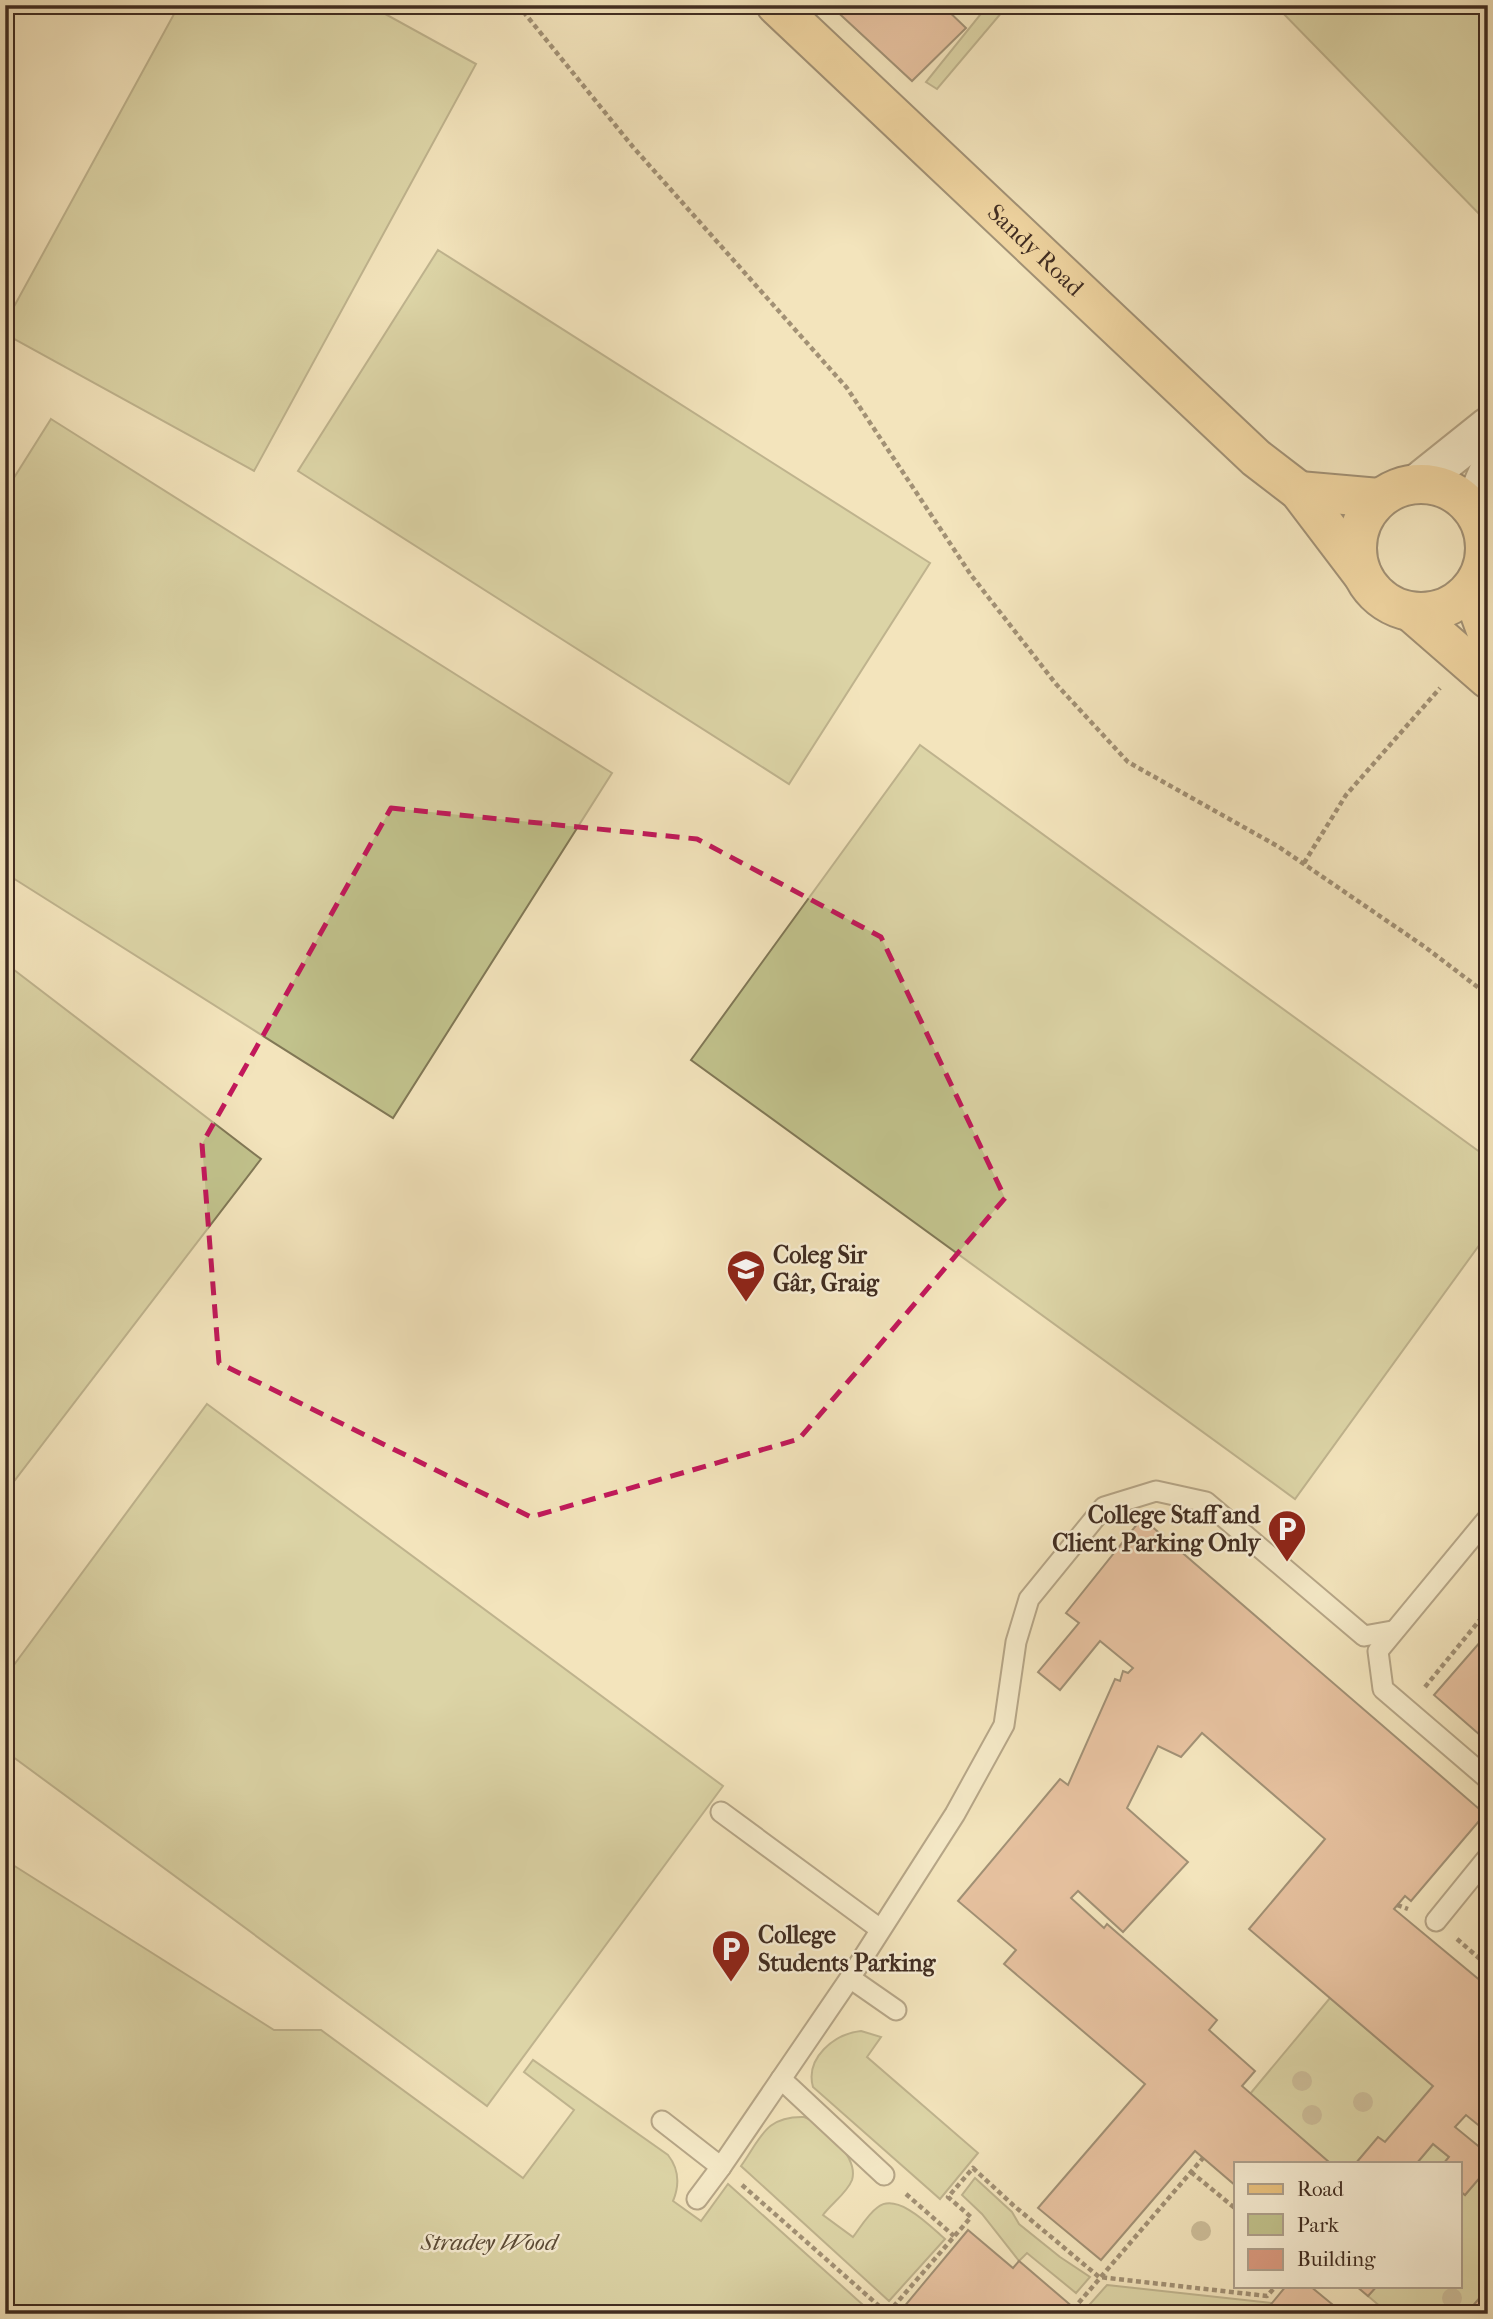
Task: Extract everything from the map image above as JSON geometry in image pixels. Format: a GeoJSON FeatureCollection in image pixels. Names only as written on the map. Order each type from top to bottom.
{"type":"FeatureCollection","features":[{"type":"Feature","properties":{"kind":"main road","name":"Sandy Road"},"geometry":{"type":"LineString","coordinates":[[776,5],[1255,458],[1299,491],[1362,574]]}},
{"type":"Feature","properties":{"kind":"main road"},"geometry":{"type":"LineString","coordinates":[[1411,612],[1434,611],[1454,604],[1471,590],[1482,571],[1487,549],[1483,528],[1473,508],[1458,494],[1439,485],[1418,483],[1397,487],[1379,498],[1366,514],[1358,533],[1357,554],[1362,574],[1374,592],[1391,605],[1411,612],[1480,658]]}},
{"type":"Feature","properties":{"kind":"main road"},"geometry":{"type":"LineString","coordinates":[[1299,491],[1379,498]]}},
{"type":"Feature","properties":{"kind":"main road"},"geometry":{"type":"LineString","coordinates":[[1471,590],[1480,658]]}},
{"type":"Feature","properties":{"kind":"street"},"geometry":{"type":"LineString","coordinates":[[1418,483],[1488,427]]}},
{"type":"Feature","properties":{"kind":"street"},"geometry":{"type":"LineString","coordinates":[[1473,508],[1488,473]]}},
{"type":"Feature","properties":{"kind":"lane"},"geometry":{"type":"LineString","coordinates":[[697,2199],[850,1978],[954,1814],[1004,1725],[1016,1642],[1029,1599],[1104,1507],[1156,1492],[1206,1502],[1364,1636],[1392,1631]]}},
{"type":"Feature","properties":{"kind":"lane"},"geometry":{"type":"LineString","coordinates":[[1488,1518],[1378,1651],[1383,1689],[1488,1779]]}},
{"type":"Feature","properties":{"kind":"lane"},"geometry":{"type":"LineString","coordinates":[[721,1812],[880,1929]]}},
{"type":"Feature","properties":{"kind":"lane"},"geometry":{"type":"LineString","coordinates":[[1436,1921],[1488,1857]]}},
{"type":"Feature","properties":{"kind":"lane"},"geometry":{"type":"LineString","coordinates":[[850,1978],[896,2010]]}},
{"type":"Feature","properties":{"kind":"lane"},"geometry":{"type":"LineString","coordinates":[[781,2079],[884,2175]]}},
{"type":"Feature","properties":{"kind":"lane"},"geometry":{"type":"LineString","coordinates":[[662,2121],[721,2167]]}},
{"type":"Feature","properties":{"kind":"path"},"geometry":{"type":"LineString","coordinates":[[518,5],[634,147],[847,388],[971,575],[1056,684],[1128,762],[1279,846],[1425,947],[1488,995]]}},
{"type":"Feature","properties":{"kind":"path"},"geometry":{"type":"LineString","coordinates":[[1304,863],[1346,795],[1480,658]]}},
{"type":"Feature","properties":{"kind":"path"},"geometry":{"type":"LineString","coordinates":[[1424,1688],[1488,1610]]}},
{"type":"Feature","properties":{"kind":"path"},"geometry":{"type":"LineString","coordinates":[[1086,2314],[1076,2305],[1203,2158]]}},
{"type":"Feature","properties":{"kind":"path"},"geometry":{"type":"LineString","coordinates":[[721,2167],[887,2313],[971,2217],[948,2197],[973,2168],[1099,2277],[1267,2296],[1274,2288]]}},
{"type":"Feature","properties":{"kind":"path"},"geometry":{"type":"LineString","coordinates":[[1191,2172],[1234,2206]]}},
{"type":"Feature","properties":{"kind":"path"},"geometry":{"type":"LineString","coordinates":[[884,2175],[954,2236]]}},
{"type":"Feature","properties":{"kind":"highlighted area"},"geometry":{"type":"Polygon","coordinates":[[[391,808],[697,839],[881,937],[1005,1198],[799,1439],[531,1517],[219,1363],[202,1144],[391,808]]]}},
{"type":"Feature","properties":{"kind":"green space"},"geometry":{"type":"Polygon","coordinates":[[[179,5],[369,5],[476,64],[254,471],[5,334],[5,323],[179,5]]]}},
{"type":"Feature","properties":{"kind":"green space"},"geometry":{"type":"Polygon","coordinates":[[[988,5],[1008,5],[937,89],[926,82],[988,5]]]}},
{"type":"Feature","properties":{"kind":"green space"},"geometry":{"type":"Polygon","coordinates":[[[1275,5],[1488,5],[1488,223],[1275,5]]]}},
{"type":"Feature","properties":{"kind":"green space"},"geometry":{"type":"Polygon","coordinates":[[[438,250],[930,563],[789,784],[298,471],[438,250]]]}},
{"type":"Feature","properties":{"kind":"green space"},"geometry":{"type":"Polygon","coordinates":[[[51,419],[612,773],[393,1118],[5,873],[5,492],[51,419]]]}},
{"type":"Feature","properties":{"kind":"green space"},"geometry":{"type":"Polygon","coordinates":[[[920,745],[1488,1158],[1488,1233],[1295,1499],[691,1060],[920,745]]]}},
{"type":"Feature","properties":{"kind":"green space"},"geometry":{"type":"Polygon","coordinates":[[[5,963],[261,1159],[5,1493],[5,963]]]}},
{"type":"Feature","properties":{"kind":"green space"},"geometry":{"type":"Polygon","coordinates":[[[207,1404],[723,1786],[487,2106],[5,1751],[5,1677],[207,1404]]]}},
{"type":"Feature","properties":{"kind":"green space","name":"Stradey Wood"},"geometry":{"type":"Polygon","coordinates":[[[5,1860],[274,2030],[321,2030],[523,2178],[574,2110],[524,2072],[533,2060],[668,2155],[677,2177],[673,2201],[701,2221],[728,2184],[872,2313],[5,2314],[5,1860]]]}},
{"type":"Feature","properties":{"kind":"green space"},"geometry":{"type":"Polygon","coordinates":[[[1330,1998],[1433,2086],[1385,2142],[1378,2137],[1357,2162],[1329,2162],[1250,2094],[1330,1998]]]}},
{"type":"Feature","properties":{"kind":"green space"},"geometry":{"type":"Polygon","coordinates":[[[861,2031],[881,2037],[867,2057],[978,2153],[940,2199],[813,2087],[813,2066],[824,2049],[841,2037],[861,2031]]]}},
{"type":"Feature","properties":{"kind":"green space"},"geometry":{"type":"Polygon","coordinates":[[[804,2117],[838,2143],[853,2171],[850,2185],[823,2215],[853,2237],[878,2207],[895,2204],[914,2213],[945,2239],[889,2301],[741,2166],[759,2138],[772,2125],[781,2120],[804,2117]]]}},
{"type":"Feature","properties":{"kind":"green space"},"geometry":{"type":"Polygon","coordinates":[[[1433,2144],[1449,2157],[1445,2162],[1418,2162],[1433,2144]]]}},
{"type":"Feature","properties":{"kind":"green space"},"geometry":{"type":"Polygon","coordinates":[[[1482,2175],[1488,2179],[1488,2288],[1466,2314],[1389,2314],[1368,2296],[1375,2288],[1462,2288],[1462,2193],[1465,2195],[1482,2175]]]}},
{"type":"Feature","properties":{"kind":"green space"},"geometry":{"type":"Polygon","coordinates":[[[975,2178],[1012,2212],[1019,2224],[1090,2277],[1076,2293],[1027,2253],[1019,2261],[982,2214],[962,2195],[975,2178]]]}},
{"type":"Feature","properties":{"kind":"green space"},"geometry":{"type":"Polygon","coordinates":[[[1107,2285],[1272,2303],[1263,2314],[1103,2314],[1090,2304],[1107,2285]]]}},
{"type":"Feature","properties":{"kind":"building"},"geometry":{"type":"Polygon","coordinates":[[[830,5],[942,5],[966,28],[912,81],[830,5]]]}},
{"type":"Feature","properties":{"kind":"building"},"geometry":{"type":"Polygon","coordinates":[[[1142,1518],[1485,1814],[1411,1901],[1405,1896],[1394,1909],[1488,1987],[1488,2133],[1466,2115],[1455,2127],[1488,2154],[1488,2179],[1482,2175],[1465,2195],[1462,2193],[1462,2162],[1445,2162],[1449,2157],[1433,2144],[1418,2162],[1357,2162],[1378,2137],[1385,2142],[1433,2086],[1249,1929],[1325,1839],[1202,1733],[1181,1757],[1158,1746],[1127,1808],[1188,1862],[1123,1932],[1078,1891],[1071,1898],[1104,1928],[1107,1924],[1217,2020],[1209,2030],[1255,2071],[1242,2086],[1329,2162],[1234,2162],[1234,2184],[1195,2151],[1101,2260],[1038,2208],[1145,2084],[1004,1964],[1016,1950],[958,1901],[1060,1779],[1068,1785],[1115,1679],[1120,1681],[1123,1671],[1128,1673],[1133,1668],[1100,1641],[1060,1690],[1038,1672],[1079,1623],[1066,1613],[1142,1518]]]}},
{"type":"Feature","properties":{"kind":"building"},"geometry":{"type":"Polygon","coordinates":[[[1488,1633],[1488,1742],[1434,1695],[1488,1633]]]}},
{"type":"Feature","properties":{"kind":"building"},"geometry":{"type":"Polygon","coordinates":[[[968,2230],[1013,2268],[1019,2261],[1081,2314],[898,2314],[968,2230]]]}},
{"type":"Feature","properties":{"kind":"building"},"geometry":{"type":"Polygon","coordinates":[[[1284,2288],[1312,2288],[1344,2314],[1263,2314],[1284,2288]]]}},
{"type":"Feature","properties":{"kind":"building"},"geometry":{"type":"Polygon","coordinates":[[[1358,2288],[1375,2288],[1368,2296],[1358,2288]]]}},
{"type":"Feature","properties":{"kind":"building"},"geometry":{"type":"Polygon","coordinates":[[[1488,2288],[1488,2314],[1466,2314],[1488,2288]]]}},
{"type":"Feature","properties":{"kind":"place","name":"Coleg Sir Gâr, Graig"},"geometry":{"type":"Point","coordinates":[746,1303]}},
{"type":"Feature","properties":{"kind":"place","name":"College Staff and Client Parking Only"},"geometry":{"type":"Point","coordinates":[1287,1563]}},
{"type":"Feature","properties":{"kind":"place","name":"College Students Parking"},"geometry":{"type":"Point","coordinates":[731,1983]}}]}
